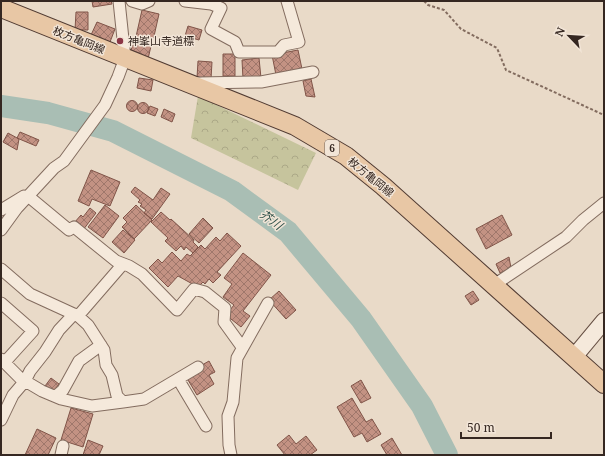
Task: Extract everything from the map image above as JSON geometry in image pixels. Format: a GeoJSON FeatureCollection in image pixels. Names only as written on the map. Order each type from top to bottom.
{"type":"FeatureCollection","features":[{"type":"Feature","properties":{"kind":"main road","name":"枚方亀岡線"},"geometry":{"type":"LineString","coordinates":[[1,8],[295,126],[346,156],[383,186],[604,384]]}},
{"type":"Feature","properties":{"kind":"street"},"geometry":{"type":"LineString","coordinates":[[1,230],[17,208],[54,168],[64,161],[105,105],[125,58],[119,1]]}},
{"type":"Feature","properties":{"kind":"street"},"geometry":{"type":"LineString","coordinates":[[132,1],[142,4],[149,1]]}},
{"type":"Feature","properties":{"kind":"street"},"geometry":{"type":"LineString","coordinates":[[185,1],[211,4],[221,8],[211,29],[235,42],[239,52],[278,52],[284,45],[300,42],[287,1]]}},
{"type":"Feature","properties":{"kind":"street"},"geometry":{"type":"LineString","coordinates":[[187,83],[260,82],[313,72]]}},
{"type":"Feature","properties":{"kind":"street"},"geometry":{"type":"LineString","coordinates":[[1,210],[30,194]]}},
{"type":"Feature","properties":{"kind":"street"},"geometry":{"type":"LineString","coordinates":[[30,194],[69,230],[74,227],[116,261],[142,274],[176,310],[194,289],[205,292],[225,308],[224,322],[242,347]]}},
{"type":"Feature","properties":{"kind":"street"},"geometry":{"type":"LineString","coordinates":[[494,285],[566,237],[583,220],[604,203]]}},
{"type":"Feature","properties":{"kind":"street"},"geometry":{"type":"LineString","coordinates":[[1,420],[13,395],[42,357],[59,330],[76,315],[123,264]]}},
{"type":"Feature","properties":{"kind":"street"},"geometry":{"type":"LineString","coordinates":[[1,268],[30,294],[76,315],[88,325],[104,350],[106,365],[112,375],[117,396],[123,402]]}},
{"type":"Feature","properties":{"kind":"street"},"geometry":{"type":"LineString","coordinates":[[231,455],[229,445],[228,416],[233,402],[237,358],[268,303]]}},
{"type":"Feature","properties":{"kind":"street"},"geometry":{"type":"LineString","coordinates":[[1,304],[33,331],[3,361],[20,378],[42,391],[61,399],[92,406],[144,399],[198,367]]}},
{"type":"Feature","properties":{"kind":"street"},"geometry":{"type":"LineString","coordinates":[[574,357],[604,321]]}},
{"type":"Feature","properties":{"kind":"street"},"geometry":{"type":"LineString","coordinates":[[56,396],[63,390],[79,361],[101,345]]}},
{"type":"Feature","properties":{"kind":"street"},"geometry":{"type":"LineString","coordinates":[[178,379],[206,426]]}},
{"type":"Feature","properties":{"kind":"path"},"geometry":{"type":"LineString","coordinates":[[424,1],[428,5],[444,10],[461,29],[497,48],[506,70],[604,115]]}},
{"type":"Feature","properties":{"kind":"green space"},"geometry":{"type":"Polygon","coordinates":[[[198,96],[316,153],[298,190],[191,138],[198,96]]]}},
{"type":"Feature","properties":{"kind":"building"},"geometry":{"type":"Polygon","coordinates":[[[92,1],[111,1],[112,4],[93,7],[92,1]]]}},
{"type":"Feature","properties":{"kind":"building"},"geometry":{"type":"Polygon","coordinates":[[[142,10],[159,14],[152,45],[135,41],[142,10]]]}},
{"type":"Feature","properties":{"kind":"building"},"geometry":{"type":"Polygon","coordinates":[[[76,12],[88,12],[88,30],[75,30],[76,12]]]}},
{"type":"Feature","properties":{"kind":"building"},"geometry":{"type":"Polygon","coordinates":[[[97,22],[115,29],[110,42],[91,35],[97,22]]]}},
{"type":"Feature","properties":{"kind":"building"},"geometry":{"type":"Polygon","coordinates":[[[188,26],[202,30],[199,40],[185,36],[188,26]]]}},
{"type":"Feature","properties":{"kind":"building"},"geometry":{"type":"Polygon","coordinates":[[[134,42],[151,46],[148,59],[138,56],[139,53],[131,50],[134,42]]]}},
{"type":"Feature","properties":{"kind":"building"},"geometry":{"type":"Polygon","coordinates":[[[298,50],[302,69],[276,75],[272,55],[298,50]]]}},
{"type":"Feature","properties":{"kind":"building"},"geometry":{"type":"Polygon","coordinates":[[[223,54],[235,54],[235,76],[223,76],[223,54]]]}},
{"type":"Feature","properties":{"kind":"building"},"geometry":{"type":"Polygon","coordinates":[[[259,58],[261,78],[243,79],[242,60],[259,58]]]}},
{"type":"Feature","properties":{"kind":"building"},"geometry":{"type":"Polygon","coordinates":[[[198,61],[212,62],[211,79],[197,78],[198,61]]]}},
{"type":"Feature","properties":{"kind":"building"},"geometry":{"type":"Polygon","coordinates":[[[139,78],[153,80],[151,91],[137,88],[139,78]]]}},
{"type":"Feature","properties":{"kind":"building"},"geometry":{"type":"Polygon","coordinates":[[[311,79],[315,97],[306,96],[303,81],[311,79]]]}},
{"type":"Feature","properties":{"kind":"building"},"geometry":{"type":"Polygon","coordinates":[[[132,100],[136,102],[138,106],[136,110],[132,112],[128,110],[126,106],[128,102],[132,100]]]}},
{"type":"Feature","properties":{"kind":"building"},"geometry":{"type":"Polygon","coordinates":[[[143,102],[147,104],[149,108],[147,112],[143,114],[139,112],[137,108],[139,104],[143,102]]]}},
{"type":"Feature","properties":{"kind":"building"},"geometry":{"type":"Polygon","coordinates":[[[150,106],[158,109],[155,116],[147,113],[150,106]]]}},
{"type":"Feature","properties":{"kind":"building"},"geometry":{"type":"Polygon","coordinates":[[[164,109],[175,114],[172,122],[161,117],[164,109]]]}},
{"type":"Feature","properties":{"kind":"building"},"geometry":{"type":"Polygon","coordinates":[[[20,132],[39,140],[36,146],[17,138],[20,132]]]}},
{"type":"Feature","properties":{"kind":"building"},"geometry":{"type":"Polygon","coordinates":[[[8,133],[19,139],[17,150],[3,142],[8,133]]]}},
{"type":"Feature","properties":{"kind":"building"},"geometry":{"type":"Polygon","coordinates":[[[91,170],[120,182],[110,206],[92,199],[89,206],[78,201],[91,170]]]}},
{"type":"Feature","properties":{"kind":"building"},"geometry":{"type":"Polygon","coordinates":[[[135,187],[153,200],[161,188],[170,194],[152,219],[144,213],[146,210],[140,206],[142,204],[138,202],[140,200],[131,192],[135,187]]]}},
{"type":"Feature","properties":{"kind":"building"},"geometry":{"type":"Polygon","coordinates":[[[105,205],[119,216],[103,238],[88,227],[105,205]]]}},
{"type":"Feature","properties":{"kind":"building"},"geometry":{"type":"Polygon","coordinates":[[[136,205],[152,220],[134,239],[122,227],[127,222],[123,218],[136,205]]]}},
{"type":"Feature","properties":{"kind":"building"},"geometry":{"type":"Polygon","coordinates":[[[90,208],[96,213],[83,230],[74,223],[81,215],[83,217],[90,208]]]}},
{"type":"Feature","properties":{"kind":"building"},"geometry":{"type":"Polygon","coordinates":[[[161,212],[194,240],[193,242],[198,247],[193,253],[186,247],[184,250],[181,246],[176,251],[165,241],[168,238],[151,222],[161,212]]]}},
{"type":"Feature","properties":{"kind":"building"},"geometry":{"type":"Polygon","coordinates":[[[502,215],[512,235],[486,249],[476,229],[502,215]]]}},
{"type":"Feature","properties":{"kind":"building"},"geometry":{"type":"Polygon","coordinates":[[[203,218],[213,228],[199,243],[189,234],[203,218]]]}},
{"type":"Feature","properties":{"kind":"building"},"geometry":{"type":"Polygon","coordinates":[[[123,230],[135,240],[124,253],[112,242],[123,230]]]}},
{"type":"Feature","properties":{"kind":"building"},"geometry":{"type":"Polygon","coordinates":[[[227,233],[241,246],[217,272],[221,275],[213,283],[209,279],[205,284],[203,282],[198,287],[178,276],[168,287],[149,268],[158,259],[162,263],[172,252],[181,261],[187,254],[190,256],[201,245],[205,249],[216,237],[220,241],[227,233]]]}},
{"type":"Feature","properties":{"kind":"building"},"geometry":{"type":"Polygon","coordinates":[[[243,253],[271,275],[243,311],[250,316],[241,327],[226,315],[234,305],[223,297],[232,284],[224,278],[243,253]]]}},
{"type":"Feature","properties":{"kind":"building"},"geometry":{"type":"Polygon","coordinates":[[[509,257],[511,268],[500,273],[496,264],[509,257]]]}},
{"type":"Feature","properties":{"kind":"building"},"geometry":{"type":"Polygon","coordinates":[[[279,291],[296,310],[286,319],[269,300],[279,291]]]}},
{"type":"Feature","properties":{"kind":"building"},"geometry":{"type":"Polygon","coordinates":[[[473,291],[479,300],[471,305],[465,296],[473,291]]]}},
{"type":"Feature","properties":{"kind":"building"},"geometry":{"type":"Polygon","coordinates":[[[209,361],[215,372],[209,375],[214,384],[197,395],[185,375],[209,361]]]}},
{"type":"Feature","properties":{"kind":"building"},"geometry":{"type":"Polygon","coordinates":[[[51,378],[59,384],[53,392],[45,386],[51,378]]]}},
{"type":"Feature","properties":{"kind":"building"},"geometry":{"type":"Polygon","coordinates":[[[361,380],[371,398],[361,403],[351,386],[361,380]]]}},
{"type":"Feature","properties":{"kind":"building"},"geometry":{"type":"Polygon","coordinates":[[[352,398],[366,422],[372,419],[381,434],[367,442],[362,433],[354,437],[337,407],[352,398]]]}},
{"type":"Feature","properties":{"kind":"building"},"geometry":{"type":"Polygon","coordinates":[[[71,408],[93,414],[83,447],[61,440],[71,408]]]}},
{"type":"Feature","properties":{"kind":"building"},"geometry":{"type":"Polygon","coordinates":[[[37,429],[56,438],[48,455],[25,455],[37,429]]]}},
{"type":"Feature","properties":{"kind":"building"},"geometry":{"type":"Polygon","coordinates":[[[289,435],[296,444],[306,436],[317,450],[310,455],[285,455],[277,445],[289,435]]]}},
{"type":"Feature","properties":{"kind":"building"},"geometry":{"type":"Polygon","coordinates":[[[392,438],[402,455],[387,455],[381,445],[392,438]]]}},
{"type":"Feature","properties":{"kind":"building"},"geometry":{"type":"Polygon","coordinates":[[[88,440],[103,446],[99,455],[83,455],[88,440]]]}},
{"type":"Feature","properties":{"kind":"waterway","name":"芥川"},"geometry":{"type":"LineString","coordinates":[[1,106],[48,113],[113,131],[232,191],[288,232],[361,319],[422,406],[447,455]]}},
{"type":"Feature","properties":{"kind":"place","name":"神峯山寺道標"},"geometry":{"type":"Point","coordinates":[120,41]}}]}
